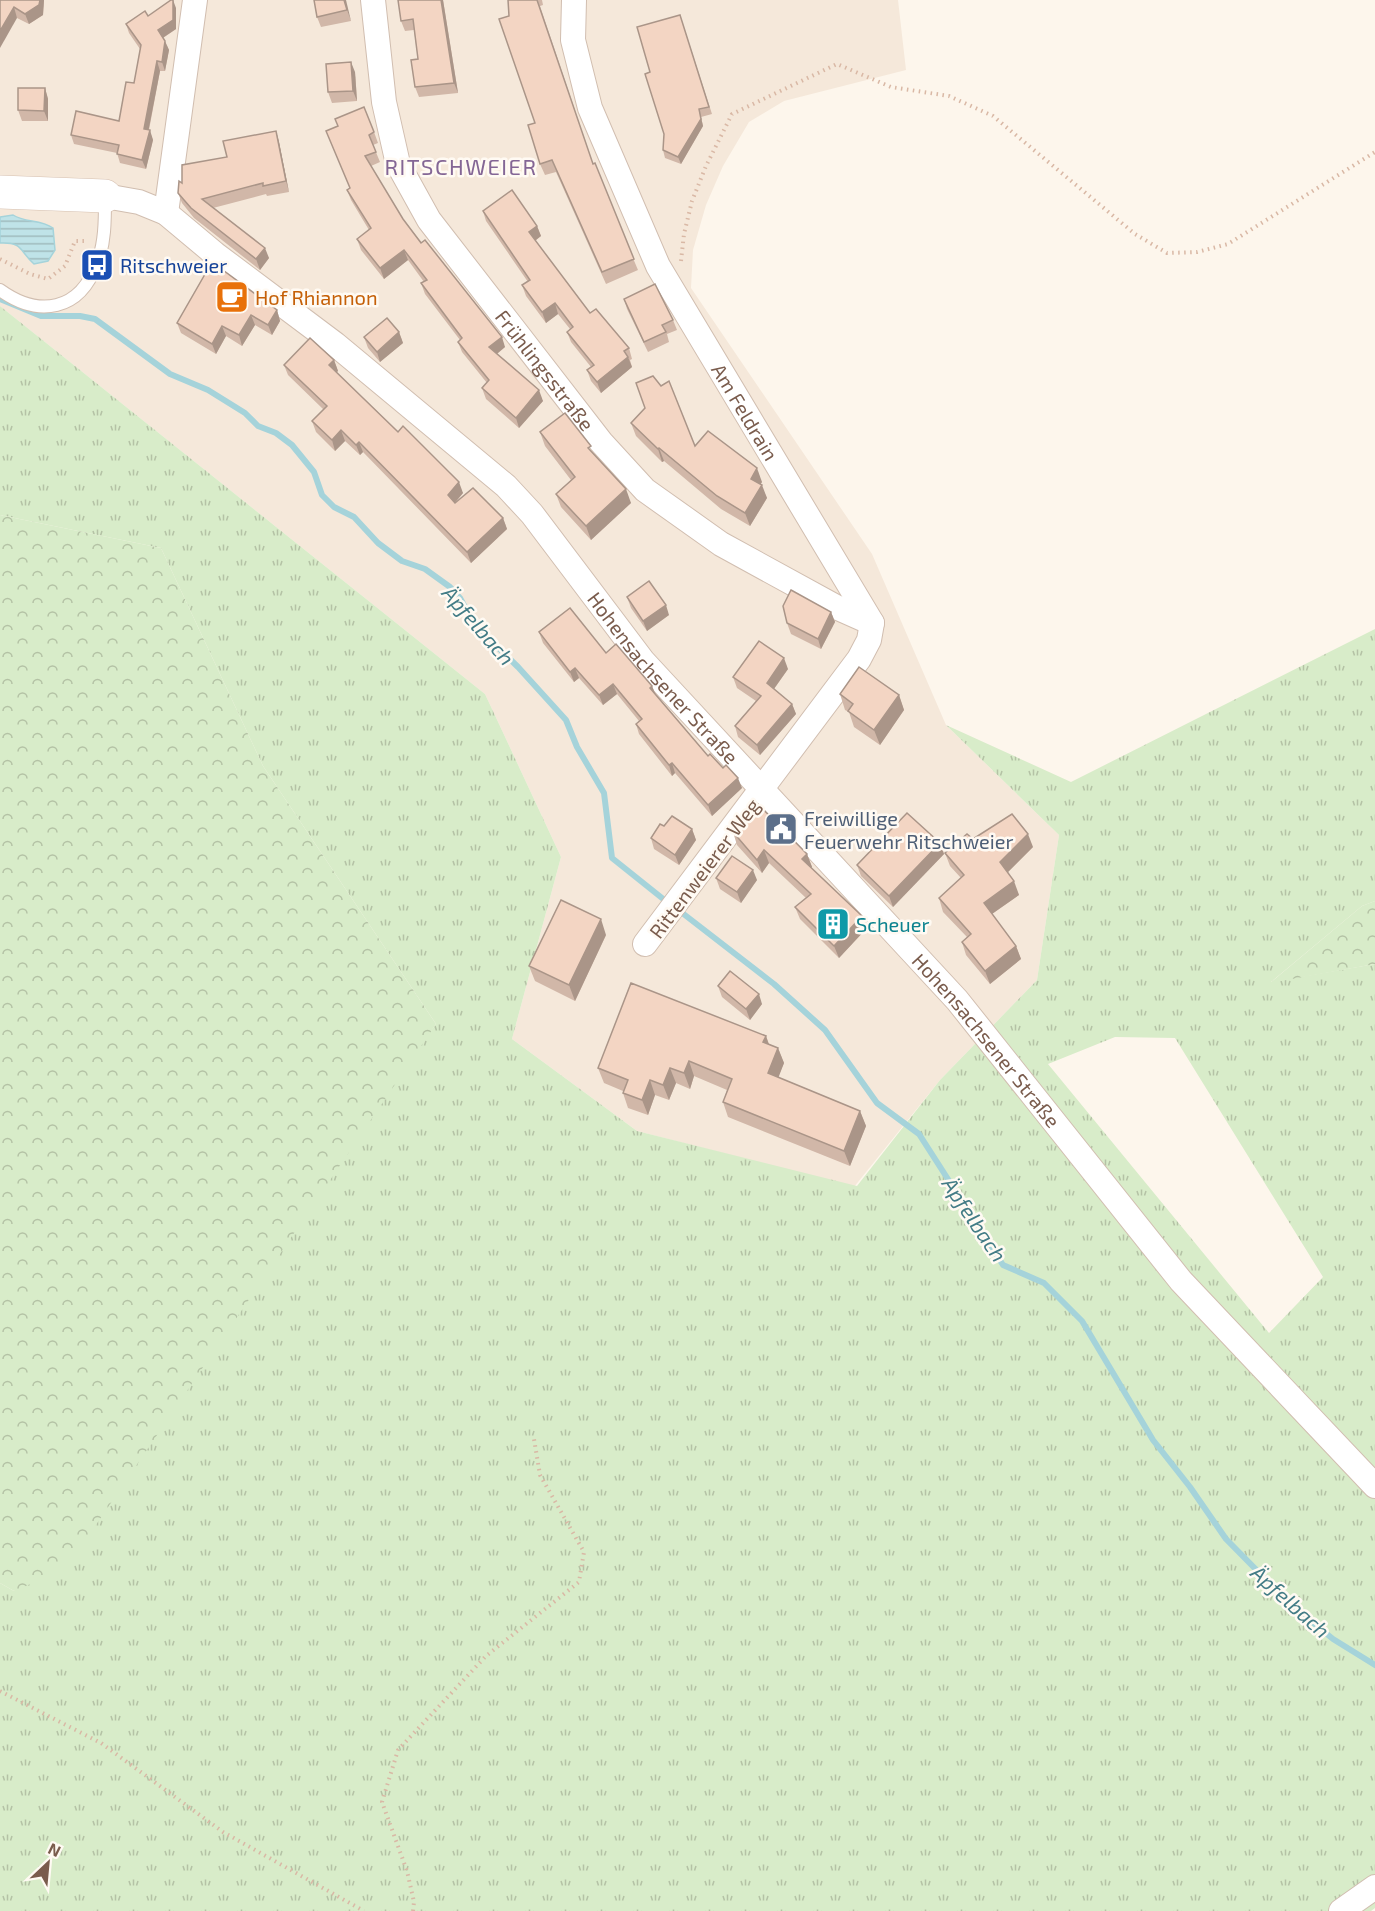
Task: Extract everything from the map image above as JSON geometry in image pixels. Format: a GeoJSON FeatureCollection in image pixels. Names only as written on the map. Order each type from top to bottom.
{"type":"FeatureCollection","features":[{"type":"Feature","properties":{"kind":"street"},"geometry":{"type":"LineString","coordinates":[[166,213],[195,0]]}},
{"type":"Feature","properties":{"kind":"street","name":"Frühlingsstraße"},"geometry":{"type":"LineString","coordinates":[[373,0],[384,102],[398,164],[429,220],[601,442],[645,490],[721,544],[872,623]]}},
{"type":"Feature","properties":{"kind":"street","name":"Am Feldrain"},"geometry":{"type":"LineString","coordinates":[[574,0],[573,40],[590,108],[658,266],[872,623]]}},
{"type":"Feature","properties":{"kind":"street","name":"Hohensachsener Straße"},"geometry":{"type":"LineString","coordinates":[[0,192],[139,202],[166,213],[215,254],[335,344],[506,486],[532,514],[643,661],[957,1000],[1181,1281],[1375,1486]]}},
{"type":"Feature","properties":{"kind":"street"},"geometry":{"type":"LineString","coordinates":[[762,792],[859,659],[869,639],[872,623]]}},
{"type":"Feature","properties":{"kind":"street","name":"Rittenweierer Weg"},"geometry":{"type":"LineString","coordinates":[[645,944],[762,792]]}},
{"type":"Feature","properties":{"kind":"street"},"geometry":{"type":"LineString","coordinates":[[1341,1911],[1375,1887]]}},
{"type":"Feature","properties":{"kind":"lane"},"geometry":{"type":"LineString","coordinates":[[0,290],[11,298],[39,308],[72,300],[85,286],[97,265],[103,241],[105,199]]}},
{"type":"Feature","properties":{"kind":"path"},"geometry":{"type":"LineString","coordinates":[[677,298],[684,234],[692,201],[706,166],[732,114],[837,64],[891,87],[948,96],[993,116],[1135,234],[1167,253],[1197,252],[1228,244],[1375,152]]}},
{"type":"Feature","properties":{"kind":"path"},"geometry":{"type":"LineString","coordinates":[[0,259],[30,274],[48,279],[65,266],[75,241],[103,241]]}},
{"type":"Feature","properties":{"kind":"path"},"geometry":{"type":"LineString","coordinates":[[413,1911],[414,1902],[407,1871],[382,1802],[398,1750],[486,1656],[579,1582],[584,1552],[540,1474],[534,1439]]}},
{"type":"Feature","properties":{"kind":"path"},"geometry":{"type":"LineString","coordinates":[[0,1691],[101,1743],[223,1832],[364,1911]]}},
{"type":"Feature","properties":{"kind":"shaded area"},"geometry":{"type":"Polygon","coordinates":[[[0,0],[898,0],[906,70],[784,101],[749,122],[723,166],[706,205],[693,250],[691,288],[872,554],[946,725],[1059,835],[1037,980],[940,1080],[854,1187],[637,1131],[512,1039],[561,857],[485,694],[0,306],[0,0]]]}},
{"type":"Feature","properties":{"kind":"green space"},"geometry":{"type":"Polygon","coordinates":[[[0,306],[485,694],[561,857],[512,1039],[637,1131],[857,1186],[940,1080],[1037,980],[1059,835],[946,725],[1071,782],[1375,629],[1375,901],[1362,906],[1271,982],[1375,964],[1375,1908],[1371,1911],[0,1911],[0,1583],[14,1591],[436,1024],[263,766],[161,548],[0,515],[0,306]],[[1115,1037],[1048,1064],[1269,1333],[1323,1277],[1175,1038],[1115,1037]]]}},
{"type":"Feature","properties":{"kind":"green space"},"geometry":{"type":"Polygon","coordinates":[[[0,515],[161,548],[263,766],[436,1024],[66,1569],[14,1591],[0,1583],[0,515]]]}},
{"type":"Feature","properties":{"kind":"green space"},"geometry":{"type":"Polygon","coordinates":[[[1375,901],[1375,964],[1270,983],[1362,906],[1375,901]]]}},
{"type":"Feature","properties":{"kind":"water"},"geometry":{"type":"Polygon","coordinates":[[[13,215],[53,228],[55,250],[48,261],[34,264],[17,246],[0,243],[0,217],[13,215]]]}},
{"type":"Feature","properties":{"kind":"building"},"geometry":{"type":"Polygon","coordinates":[[[0,0],[40,0],[39,5],[25,14],[14,7],[0,31],[0,0]]]}},
{"type":"Feature","properties":{"kind":"building"},"geometry":{"type":"Polygon","coordinates":[[[173,0],[173,20],[158,30],[165,41],[162,62],[157,61],[144,129],[150,130],[142,160],[117,154],[119,145],[71,135],[76,111],[119,121],[126,82],[134,83],[141,45],[126,24],[145,11],[148,16],[173,0]]]}},
{"type":"Feature","properties":{"kind":"building"},"geometry":{"type":"Polygon","coordinates":[[[314,0],[344,0],[347,10],[317,17],[314,0]]]}},
{"type":"Feature","properties":{"kind":"building"},"geometry":{"type":"Polygon","coordinates":[[[398,0],[441,0],[454,83],[415,87],[411,60],[418,59],[413,19],[401,21],[398,0]]]}},
{"type":"Feature","properties":{"kind":"building"},"geometry":{"type":"Polygon","coordinates":[[[508,0],[537,0],[593,164],[595,163],[634,259],[602,272],[552,160],[540,164],[528,125],[535,123],[499,19],[509,16],[508,0]]]}},
{"type":"Feature","properties":{"kind":"building"},"geometry":{"type":"Polygon","coordinates":[[[680,15],[709,107],[699,109],[701,119],[678,157],[663,150],[664,134],[645,74],[650,72],[637,27],[680,15]]]}},
{"type":"Feature","properties":{"kind":"building"},"geometry":{"type":"Polygon","coordinates":[[[351,62],[353,91],[328,92],[326,64],[351,62]]]}},
{"type":"Feature","properties":{"kind":"building"},"geometry":{"type":"Polygon","coordinates":[[[18,88],[45,88],[44,111],[18,110],[18,88]]]}},
{"type":"Feature","properties":{"kind":"building"},"geometry":{"type":"Polygon","coordinates":[[[364,107],[374,132],[369,135],[376,152],[365,156],[403,219],[421,243],[425,240],[502,337],[489,347],[539,390],[516,418],[482,388],[489,380],[458,342],[462,338],[421,283],[427,280],[404,250],[380,268],[357,239],[371,228],[347,190],[350,188],[326,131],[338,126],[335,119],[364,107]]]}},
{"type":"Feature","properties":{"kind":"building"},"geometry":{"type":"Polygon","coordinates":[[[276,131],[286,181],[263,186],[263,183],[202,199],[265,248],[256,259],[191,208],[178,193],[179,181],[182,183],[182,165],[227,157],[223,141],[276,131]]]}},
{"type":"Feature","properties":{"kind":"building"},"geometry":{"type":"Polygon","coordinates":[[[512,190],[537,226],[529,232],[590,313],[596,309],[629,348],[624,351],[628,357],[597,382],[587,370],[594,365],[567,332],[573,327],[555,303],[542,312],[522,285],[530,280],[483,211],[512,190]]]}},
{"type":"Feature","properties":{"kind":"building"},"geometry":{"type":"Polygon","coordinates":[[[212,262],[277,310],[268,325],[251,315],[239,335],[222,326],[212,344],[177,323],[212,262]]]}},
{"type":"Feature","properties":{"kind":"building"},"geometry":{"type":"Polygon","coordinates":[[[655,284],[673,320],[662,325],[666,332],[644,342],[624,299],[655,284]]]}},
{"type":"Feature","properties":{"kind":"building"},"geometry":{"type":"Polygon","coordinates":[[[387,318],[399,332],[377,352],[364,337],[387,318]]]}},
{"type":"Feature","properties":{"kind":"building"},"geometry":{"type":"Polygon","coordinates":[[[310,338],[334,360],[329,365],[398,432],[403,426],[459,482],[448,495],[455,503],[473,488],[503,518],[467,552],[359,442],[356,445],[341,430],[332,440],[312,421],[327,406],[284,365],[310,338]]]}},
{"type":"Feature","properties":{"kind":"building"},"geometry":{"type":"Polygon","coordinates":[[[653,376],[661,386],[669,381],[695,446],[708,431],[757,468],[751,479],[762,485],[745,513],[717,496],[658,449],[631,423],[645,408],[636,383],[653,376]]]}},
{"type":"Feature","properties":{"kind":"building"},"geometry":{"type":"Polygon","coordinates":[[[565,413],[591,446],[588,448],[626,489],[586,526],[556,494],[575,477],[540,432],[565,413]]]}},
{"type":"Feature","properties":{"kind":"building"},"geometry":{"type":"Polygon","coordinates":[[[649,581],[666,605],[643,621],[627,597],[649,581]]]}},
{"type":"Feature","properties":{"kind":"building"},"geometry":{"type":"Polygon","coordinates":[[[791,590],[831,612],[818,639],[787,623],[783,606],[791,590]]]}},
{"type":"Feature","properties":{"kind":"building"},"geometry":{"type":"Polygon","coordinates":[[[570,608],[606,653],[616,644],[708,756],[710,754],[723,768],[726,765],[738,778],[708,805],[672,763],[669,765],[636,724],[642,719],[613,684],[599,695],[575,668],[570,672],[539,632],[570,608]]]}},
{"type":"Feature","properties":{"kind":"building"},"geometry":{"type":"Polygon","coordinates":[[[759,641],[784,658],[767,683],[792,704],[757,745],[735,726],[761,696],[733,677],[759,641]]]}},
{"type":"Feature","properties":{"kind":"building"},"geometry":{"type":"Polygon","coordinates":[[[859,667],[899,695],[874,730],[848,711],[853,704],[840,694],[859,667]]]}},
{"type":"Feature","properties":{"kind":"building"},"geometry":{"type":"Polygon","coordinates":[[[756,802],[807,854],[802,859],[862,916],[834,946],[795,907],[811,894],[764,850],[757,860],[733,832],[756,802]]]}},
{"type":"Feature","properties":{"kind":"building"},"geometry":{"type":"Polygon","coordinates":[[[907,813],[940,843],[889,896],[857,865],[907,813]]]}},
{"type":"Feature","properties":{"kind":"building"},"geometry":{"type":"Polygon","coordinates":[[[1012,814],[1028,834],[1000,862],[1014,881],[984,903],[1016,946],[985,971],[962,942],[971,934],[939,898],[964,875],[945,853],[967,834],[973,839],[1012,814]]]}},
{"type":"Feature","properties":{"kind":"building"},"geometry":{"type":"Polygon","coordinates":[[[672,816],[692,829],[675,855],[651,838],[660,824],[664,826],[672,816]]]}},
{"type":"Feature","properties":{"kind":"building"},"geometry":{"type":"Polygon","coordinates":[[[732,856],[753,870],[737,892],[716,878],[732,856]]]}},
{"type":"Feature","properties":{"kind":"building"},"geometry":{"type":"Polygon","coordinates":[[[561,900],[601,919],[569,985],[529,966],[561,900]]]}},
{"type":"Feature","properties":{"kind":"building"},"geometry":{"type":"Polygon","coordinates":[[[730,971],[759,994],[746,1009],[718,986],[730,971]]]}},
{"type":"Feature","properties":{"kind":"building"},"geometry":{"type":"Polygon","coordinates":[[[631,983],[766,1036],[763,1042],[778,1048],[768,1073],[860,1111],[844,1151],[723,1102],[732,1079],[689,1061],[684,1073],[670,1068],[663,1085],[650,1080],[642,1100],[623,1093],[628,1080],[598,1068],[631,983]]]}},
{"type":"Feature","properties":{"kind":"waterway","name":"Äpfelbach"},"geometry":{"type":"LineString","coordinates":[[0,299],[41,316],[80,316],[95,319],[170,374],[208,390],[245,413],[258,426],[276,433],[292,445],[314,472],[322,495],[334,507],[354,517],[378,543],[402,561],[425,569],[450,587],[460,598],[474,624],[518,667],[566,720],[577,747],[604,793],[612,858],[667,902]]}},
{"type":"Feature","properties":{"kind":"waterway","name":"Äpfelbach"},"geometry":{"type":"LineString","coordinates":[[681,912],[774,984],[825,1030],[877,1103],[919,1134],[1003,1265],[1044,1283],[1082,1321],[1153,1440],[1190,1487],[1226,1539],[1290,1604],[1333,1639],[1375,1665]]}},
{"type":"Feature","properties":{"kind":"place","name":"Ritschweier"},"geometry":{"type":"Point","coordinates":[97,265]}},
{"type":"Feature","properties":{"kind":"place","name":"Hof Rhiannon"},"geometry":{"type":"Point","coordinates":[232,297]}},
{"type":"Feature","properties":{"kind":"place","name":"Freiwillige Feuerwehr Ritschweier"},"geometry":{"type":"Point","coordinates":[781,829]}},
{"type":"Feature","properties":{"kind":"place","name":"Scheuer"},"geometry":{"type":"Point","coordinates":[833,924]}},
{"type":"Feature","properties":{"kind":"district","name":"RITSCHWEIER"},"geometry":{"type":"Point","coordinates":[461,166]}}]}
